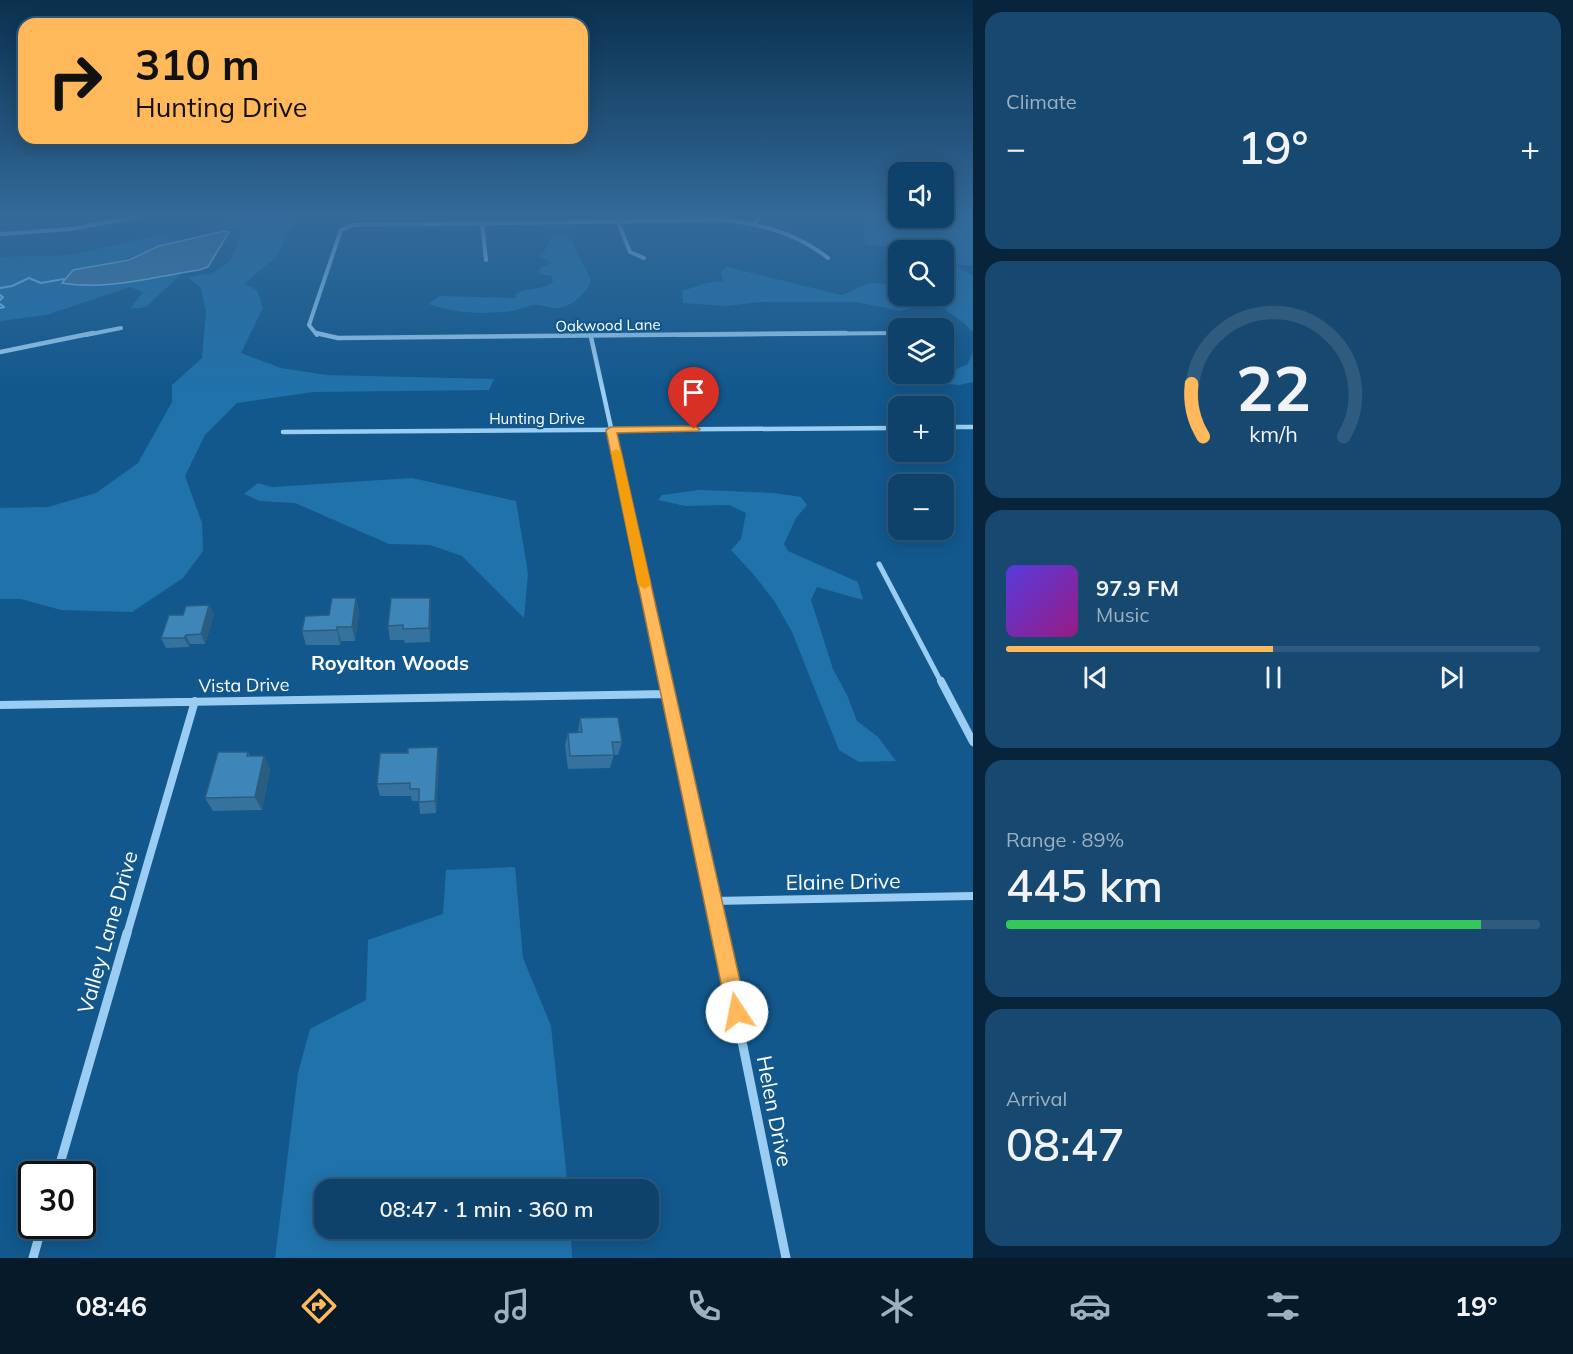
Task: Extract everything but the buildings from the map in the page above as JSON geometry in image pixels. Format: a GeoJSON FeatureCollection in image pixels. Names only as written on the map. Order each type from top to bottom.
{"type":"FeatureCollection","features":[{"type":"Feature","properties":{"kind":"street","name":"Oakwood Lane"},"geometry":{"type":"LineString","coordinates":[[326,275],[309,326],[317,335],[338,338],[888,333]]}},
{"type":"Feature","properties":{"kind":"street"},"geometry":{"type":"LineString","coordinates":[[0,352],[121,328]]}},
{"type":"Feature","properties":{"kind":"street","name":"Helen Drive"},"geometry":{"type":"LineString","coordinates":[[591,337],[714,901],[786,1258]]}},
{"type":"Feature","properties":{"kind":"street"},"geometry":{"type":"LineString","coordinates":[[954,427],[973,427]]}},
{"type":"Feature","properties":{"kind":"street","name":"Hunting Drive"},"geometry":{"type":"LineString","coordinates":[[283,432],[888,428]]}},
{"type":"Feature","properties":{"kind":"street"},"geometry":{"type":"LineString","coordinates":[[879,564],[973,742]]}},
{"type":"Feature","properties":{"kind":"street","name":"Vista Drive"},"geometry":{"type":"LineString","coordinates":[[0,705],[668,694]]}},
{"type":"Feature","properties":{"kind":"street","name":"Valley Lane Drive"},"geometry":{"type":"LineString","coordinates":[[61,1161],[195,701]]}},
{"type":"Feature","properties":{"kind":"street","name":"Elaine Drive"},"geometry":{"type":"LineString","coordinates":[[714,901],[973,896]]}},
{"type":"Feature","properties":{"kind":"street"},"geometry":{"type":"LineString","coordinates":[[33,1258],[38,1239]]}},
{"type":"Feature","properties":{"kind":"shaded area"},"geometry":{"type":"Polygon","coordinates":[[[0,275],[110,275],[108,284],[180,275],[146,307],[130,309],[143,292],[130,287],[46,315],[0,321],[0,275]]]}},
{"type":"Feature","properties":{"kind":"shaded area"},"geometry":{"type":"Polygon","coordinates":[[[69,275],[172,275],[113,284],[62,283],[69,275]]]}},
{"type":"Feature","properties":{"kind":"shaded area"},"geometry":{"type":"Polygon","coordinates":[[[210,275],[255,275],[244,284],[257,290],[263,308],[241,353],[281,368],[326,375],[494,379],[489,390],[313,392],[237,403],[205,435],[185,476],[202,523],[203,551],[183,578],[132,612],[61,610],[21,599],[0,599],[0,508],[48,507],[96,493],[138,463],[172,402],[172,385],[202,358],[206,312],[201,288],[189,278],[210,275]]]}},
{"type":"Feature","properties":{"kind":"shaded area"},"geometry":{"type":"Polygon","coordinates":[[[544,275],[588,275],[591,280],[582,294],[573,302],[557,308],[534,305],[512,311],[480,313],[449,310],[429,304],[439,296],[515,298],[516,294],[525,290],[548,285],[553,282],[552,276],[544,275]]]}},
{"type":"Feature","properties":{"kind":"shaded area"},"geometry":{"type":"Polygon","coordinates":[[[722,275],[758,275],[841,295],[861,286],[877,283],[888,286],[888,306],[917,306],[901,311],[856,302],[760,302],[726,306],[683,303],[682,291],[707,283],[723,281],[722,275]]]}},
{"type":"Feature","properties":{"kind":"shaded area"},"geometry":{"type":"Polygon","coordinates":[[[954,275],[973,276],[973,332],[940,306],[954,306],[954,275]]]}},
{"type":"Feature","properties":{"kind":"shaded area"},"geometry":{"type":"Polygon","coordinates":[[[973,351],[973,382],[959,385],[950,384],[954,384],[954,370],[968,364],[973,351]]]}},
{"type":"Feature","properties":{"kind":"shaded area"},"geometry":{"type":"Polygon","coordinates":[[[412,478],[516,501],[528,573],[524,618],[462,556],[430,545],[389,544],[295,503],[260,501],[244,494],[258,483],[272,487],[412,478]]]}},
{"type":"Feature","properties":{"kind":"shaded area"},"geometry":{"type":"Polygon","coordinates":[[[700,490],[774,493],[801,497],[807,505],[796,518],[784,544],[788,551],[858,582],[863,600],[817,587],[811,600],[833,669],[847,695],[857,721],[878,737],[896,761],[859,762],[839,750],[792,632],[775,602],[731,550],[741,539],[746,513],[729,505],[685,506],[658,500],[662,495],[700,490]]]}},
{"type":"Feature","properties":{"kind":"shaded area"},"geometry":{"type":"Polygon","coordinates":[[[515,867],[523,958],[551,1026],[567,1179],[314,1179],[314,1239],[571,1239],[572,1258],[275,1258],[298,1073],[310,1029],[366,1000],[368,940],[443,914],[446,870],[515,867]]]}},
{"type":"Feature","properties":{"kind":"waterway"},"geometry":{"type":"LineString","coordinates":[[0,288],[12,286],[29,278],[41,283],[64,279]]}},
{"type":"Feature","properties":{"kind":"waterway"},"geometry":{"type":"LineString","coordinates":[[0,295],[3,297],[0,300]]}},
{"type":"Feature","properties":{"kind":"waterway"},"geometry":{"type":"LineString","coordinates":[[0,304],[4,307],[0,308]]}},
{"type":"Feature","properties":{"kind":"slow traffic"},"geometry":{"type":"LineString","coordinates":[[616,452],[645,585]]}},
{"type":"Feature","properties":{"kind":"district","name":"Royalton Woods"},"geometry":{"type":"Point","coordinates":[390,662]}},
{"type":"Feature","properties":{"kind":"route"},"geometry":{"type":"LineString","coordinates":[[694,429],[611,430],[737,1012]]}}]}
